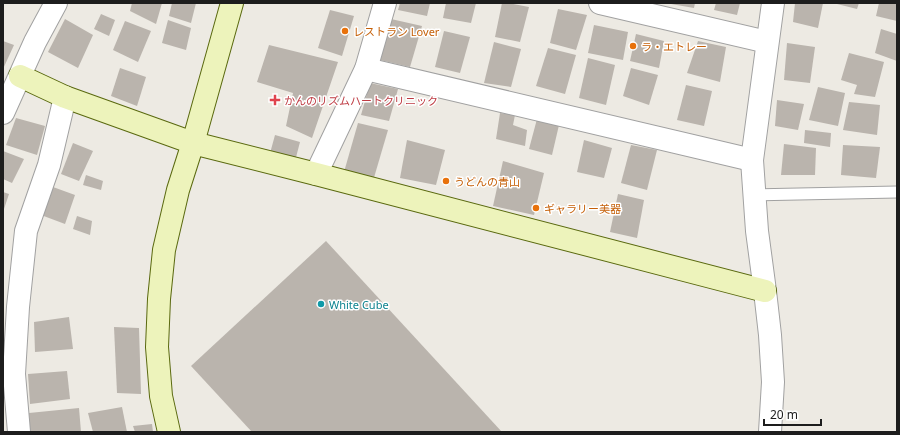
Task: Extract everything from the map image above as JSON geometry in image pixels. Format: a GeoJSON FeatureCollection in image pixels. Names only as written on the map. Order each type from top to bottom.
{"type":"FeatureCollection","features":[{"type":"Feature","properties":{"kind":"street"},"geometry":{"type":"LineString","coordinates":[[3,113],[56,3]]}},
{"type":"Feature","properties":{"kind":"street"},"geometry":{"type":"LineString","coordinates":[[169,432],[161,396],[158,347],[159,299],[164,250],[178,190],[193,144],[232,3]]}},
{"type":"Feature","properties":{"kind":"street"},"geometry":{"type":"LineString","coordinates":[[316,174],[366,69],[385,3]]}},
{"type":"Feature","properties":{"kind":"street"},"geometry":{"type":"LineString","coordinates":[[770,432],[773,382],[770,335],[757,231],[752,160],[773,3]]}},
{"type":"Feature","properties":{"kind":"street"},"geometry":{"type":"LineString","coordinates":[[613,5],[767,42]]}},
{"type":"Feature","properties":{"kind":"street"},"geometry":{"type":"LineString","coordinates":[[366,69],[752,160]]}},
{"type":"Feature","properties":{"kind":"street"},"geometry":{"type":"LineString","coordinates":[[20,76],[65,97],[193,144],[316,174],[765,292]]}},
{"type":"Feature","properties":{"kind":"street"},"geometry":{"type":"LineString","coordinates":[[19,432],[14,374],[18,307],[26,231],[49,166],[65,97]]}},
{"type":"Feature","properties":{"kind":"lane"},"geometry":{"type":"LineString","coordinates":[[754,195],[897,192]]}},
{"type":"Feature","properties":{"kind":"building"},"geometry":{"type":"Polygon","coordinates":[[[132,3],[162,3],[156,24],[130,11],[132,3]]]}},
{"type":"Feature","properties":{"kind":"building"},"geometry":{"type":"Polygon","coordinates":[[[172,3],[196,3],[191,23],[169,16],[172,3]]]}},
{"type":"Feature","properties":{"kind":"building"},"geometry":{"type":"Polygon","coordinates":[[[400,3],[430,3],[427,16],[398,10],[400,3]]]}},
{"type":"Feature","properties":{"kind":"building"},"geometry":{"type":"Polygon","coordinates":[[[446,3],[476,3],[471,23],[443,18],[446,3]]]}},
{"type":"Feature","properties":{"kind":"building"},"geometry":{"type":"Polygon","coordinates":[[[502,3],[529,7],[520,42],[495,37],[502,3]]]}},
{"type":"Feature","properties":{"kind":"building"},"geometry":{"type":"Polygon","coordinates":[[[671,3],[695,3],[694,8],[671,3]]]}},
{"type":"Feature","properties":{"kind":"building"},"geometry":{"type":"Polygon","coordinates":[[[716,3],[740,3],[737,15],[714,10],[716,3]]]}},
{"type":"Feature","properties":{"kind":"building"},"geometry":{"type":"Polygon","coordinates":[[[795,3],[823,3],[818,28],[793,22],[795,3]]]}},
{"type":"Feature","properties":{"kind":"building"},"geometry":{"type":"Polygon","coordinates":[[[833,3],[859,3],[857,9],[833,3]]]}},
{"type":"Feature","properties":{"kind":"building"},"geometry":{"type":"Polygon","coordinates":[[[879,3],[897,3],[897,21],[876,16],[879,3]]]}},
{"type":"Feature","properties":{"kind":"building"},"geometry":{"type":"Polygon","coordinates":[[[558,9],[587,15],[576,50],[550,43],[558,9]]]}},
{"type":"Feature","properties":{"kind":"building"},"geometry":{"type":"Polygon","coordinates":[[[330,10],[354,16],[342,56],[318,48],[330,10]]]}},
{"type":"Feature","properties":{"kind":"building"},"geometry":{"type":"Polygon","coordinates":[[[101,14],[115,20],[109,36],[94,29],[101,14]]]}},
{"type":"Feature","properties":{"kind":"building"},"geometry":{"type":"Polygon","coordinates":[[[65,19],[93,35],[78,68],[48,52],[65,19]]]}},
{"type":"Feature","properties":{"kind":"building"},"geometry":{"type":"Polygon","coordinates":[[[391,19],[422,26],[410,67],[380,60],[391,19]]]}},
{"type":"Feature","properties":{"kind":"building"},"geometry":{"type":"Polygon","coordinates":[[[168,20],[191,28],[186,50],[162,43],[168,20]]]}},
{"type":"Feature","properties":{"kind":"building"},"geometry":{"type":"Polygon","coordinates":[[[125,21],[151,31],[138,62],[113,50],[125,21]]]}},
{"type":"Feature","properties":{"kind":"building"},"geometry":{"type":"Polygon","coordinates":[[[594,25],[628,32],[623,60],[588,53],[594,25]]]}},
{"type":"Feature","properties":{"kind":"building"},"geometry":{"type":"Polygon","coordinates":[[[881,29],[897,34],[897,61],[875,53],[881,29]]]}},
{"type":"Feature","properties":{"kind":"building"},"geometry":{"type":"Polygon","coordinates":[[[444,31],[470,37],[460,73],[435,67],[444,31]]]}},
{"type":"Feature","properties":{"kind":"building"},"geometry":{"type":"Polygon","coordinates":[[[636,34],[664,41],[659,68],[630,61],[636,34]]]}},
{"type":"Feature","properties":{"kind":"building"},"geometry":{"type":"Polygon","coordinates":[[[3,41],[14,45],[3,69],[3,41]]]}},
{"type":"Feature","properties":{"kind":"building"},"geometry":{"type":"Polygon","coordinates":[[[698,41],[726,47],[720,82],[687,73],[698,41]]]}},
{"type":"Feature","properties":{"kind":"building"},"geometry":{"type":"Polygon","coordinates":[[[494,42],[521,49],[511,87],[484,83],[494,42]]]}},
{"type":"Feature","properties":{"kind":"building"},"geometry":{"type":"Polygon","coordinates":[[[787,43],[815,47],[810,83],[784,80],[787,43]]]}},
{"type":"Feature","properties":{"kind":"building"},"geometry":{"type":"Polygon","coordinates":[[[269,45],[338,62],[312,138],[286,126],[293,93],[257,82],[269,45]]]}},
{"type":"Feature","properties":{"kind":"building"},"geometry":{"type":"Polygon","coordinates":[[[548,48],[576,55],[565,94],[536,86],[548,48]]]}},
{"type":"Feature","properties":{"kind":"building"},"geometry":{"type":"Polygon","coordinates":[[[849,53],[884,62],[875,97],[854,94],[857,85],[841,80],[849,53]]]}},
{"type":"Feature","properties":{"kind":"building"},"geometry":{"type":"Polygon","coordinates":[[[588,58],[615,65],[606,105],[579,98],[588,58]]]}},
{"type":"Feature","properties":{"kind":"building"},"geometry":{"type":"Polygon","coordinates":[[[120,68],[146,77],[137,106],[111,96],[120,68]]]}},
{"type":"Feature","properties":{"kind":"building"},"geometry":{"type":"Polygon","coordinates":[[[631,68],[658,75],[649,105],[623,96],[631,68]]]}},
{"type":"Feature","properties":{"kind":"building"},"geometry":{"type":"Polygon","coordinates":[[[370,83],[398,89],[389,121],[361,115],[370,83]]]}},
{"type":"Feature","properties":{"kind":"building"},"geometry":{"type":"Polygon","coordinates":[[[686,85],[712,91],[704,126],[677,120],[686,85]]]}},
{"type":"Feature","properties":{"kind":"building"},"geometry":{"type":"Polygon","coordinates":[[[818,87],[845,93],[838,126],[809,120],[818,87]]]}},
{"type":"Feature","properties":{"kind":"building"},"geometry":{"type":"Polygon","coordinates":[[[777,100],[804,104],[798,130],[775,126],[777,100]]]}},
{"type":"Feature","properties":{"kind":"building"},"geometry":{"type":"Polygon","coordinates":[[[849,102],[880,105],[877,135],[843,130],[849,102]]]}},
{"type":"Feature","properties":{"kind":"building"},"geometry":{"type":"Polygon","coordinates":[[[500,113],[515,115],[513,125],[527,130],[525,146],[496,139],[500,113]]]}},
{"type":"Feature","properties":{"kind":"building"},"geometry":{"type":"Polygon","coordinates":[[[16,118],[45,126],[37,155],[6,145],[16,118]]]}},
{"type":"Feature","properties":{"kind":"building"},"geometry":{"type":"Polygon","coordinates":[[[537,119],[559,125],[552,155],[529,149],[537,119]]]}},
{"type":"Feature","properties":{"kind":"building"},"geometry":{"type":"Polygon","coordinates":[[[358,123],[388,130],[373,181],[344,172],[358,123]]]}},
{"type":"Feature","properties":{"kind":"building"},"geometry":{"type":"Polygon","coordinates":[[[805,130],[831,133],[830,147],[804,143],[805,130]]]}},
{"type":"Feature","properties":{"kind":"building"},"geometry":{"type":"Polygon","coordinates":[[[275,135],[300,142],[294,165],[269,157],[275,135]]]}},
{"type":"Feature","properties":{"kind":"building"},"geometry":{"type":"Polygon","coordinates":[[[407,140],[445,150],[436,185],[400,178],[407,140]]]}},
{"type":"Feature","properties":{"kind":"building"},"geometry":{"type":"Polygon","coordinates":[[[584,140],[612,148],[604,178],[577,172],[584,140]]]}},
{"type":"Feature","properties":{"kind":"building"},"geometry":{"type":"Polygon","coordinates":[[[73,143],[93,151],[79,181],[61,174],[73,143]]]}},
{"type":"Feature","properties":{"kind":"building"},"geometry":{"type":"Polygon","coordinates":[[[784,144],[816,148],[815,175],[781,175],[784,144]]]}},
{"type":"Feature","properties":{"kind":"building"},"geometry":{"type":"Polygon","coordinates":[[[631,145],[657,150],[647,190],[621,183],[631,145]]]}},
{"type":"Feature","properties":{"kind":"building"},"geometry":{"type":"Polygon","coordinates":[[[843,145],[880,147],[876,178],[841,175],[843,145]]]}},
{"type":"Feature","properties":{"kind":"building"},"geometry":{"type":"Polygon","coordinates":[[[3,151],[24,159],[12,183],[3,179],[3,151]]]}},
{"type":"Feature","properties":{"kind":"building"},"geometry":{"type":"Polygon","coordinates":[[[503,161],[544,173],[534,215],[493,206],[503,161]]]}},
{"type":"Feature","properties":{"kind":"building"},"geometry":{"type":"Polygon","coordinates":[[[86,175],[103,181],[101,190],[83,185],[86,175]]]}},
{"type":"Feature","properties":{"kind":"building"},"geometry":{"type":"Polygon","coordinates":[[[53,187],[75,195],[65,224],[41,215],[53,187]]]}},
{"type":"Feature","properties":{"kind":"building"},"geometry":{"type":"Polygon","coordinates":[[[3,192],[9,194],[3,212],[3,192]]]}},
{"type":"Feature","properties":{"kind":"building"},"geometry":{"type":"Polygon","coordinates":[[[618,194],[644,200],[637,238],[610,232],[618,194]]]}},
{"type":"Feature","properties":{"kind":"building"},"geometry":{"type":"Polygon","coordinates":[[[77,216],[92,221],[90,235],[73,229],[77,216]]]}},
{"type":"Feature","properties":{"kind":"building","name":"White Cube"},"geometry":{"type":"Polygon","coordinates":[[[326,241],[502,432],[252,432],[191,366],[326,241]]]}},
{"type":"Feature","properties":{"kind":"building"},"geometry":{"type":"Polygon","coordinates":[[[69,317],[73,349],[35,352],[34,322],[69,317]]]}},
{"type":"Feature","properties":{"kind":"building"},"geometry":{"type":"Polygon","coordinates":[[[114,327],[139,328],[141,394],[117,393],[114,327]]]}},
{"type":"Feature","properties":{"kind":"building"},"geometry":{"type":"Polygon","coordinates":[[[67,371],[70,399],[30,404],[28,374],[67,371]]]}},
{"type":"Feature","properties":{"kind":"building"},"geometry":{"type":"Polygon","coordinates":[[[122,407],[127,432],[93,432],[88,413],[122,407]]]}},
{"type":"Feature","properties":{"kind":"building"},"geometry":{"type":"Polygon","coordinates":[[[79,408],[81,432],[30,432],[29,413],[79,408]]]}},
{"type":"Feature","properties":{"kind":"building"},"geometry":{"type":"Polygon","coordinates":[[[152,424],[153,432],[135,432],[133,426],[152,424]]]}},
{"type":"Feature","properties":{"kind":"place","name":"レストラン Lover"},"geometry":{"type":"Point","coordinates":[345,31]}},
{"type":"Feature","properties":{"kind":"place","name":"ラ・エトレー"},"geometry":{"type":"Point","coordinates":[633,46]}},
{"type":"Feature","properties":{"kind":"place","name":"かんのリズムハートクリニック"},"geometry":{"type":"Point","coordinates":[275,100]}},
{"type":"Feature","properties":{"kind":"place","name":"うどんの青山"},"geometry":{"type":"Point","coordinates":[446,181]}},
{"type":"Feature","properties":{"kind":"place","name":"ギャラリー美器"},"geometry":{"type":"Point","coordinates":[536,208]}},
{"type":"Feature","properties":{"kind":"place","name":"White Cube"},"geometry":{"type":"Point","coordinates":[321,304]}}]}
